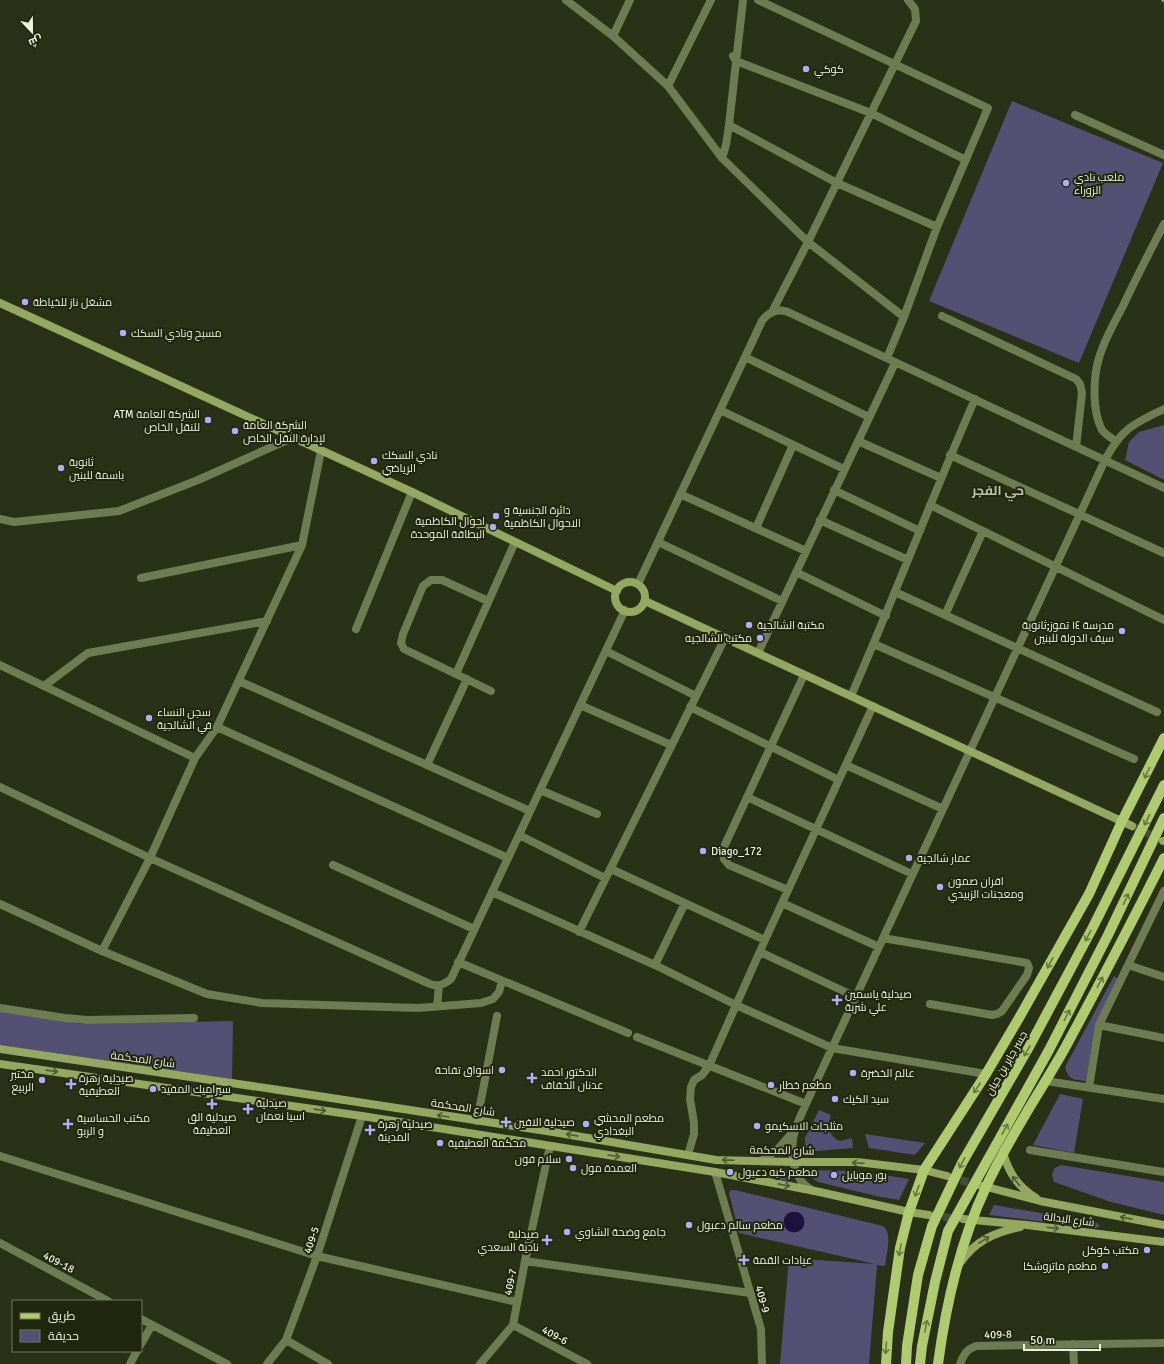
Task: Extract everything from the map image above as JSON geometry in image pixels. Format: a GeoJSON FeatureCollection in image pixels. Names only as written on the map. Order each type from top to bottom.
{"type":"FeatureCollection","features":[{"type":"Feature","properties":{"kind":"main road"},"geometry":{"type":"LineString","coordinates":[[0,303],[412,492],[617,591]]}},
{"type":"Feature","properties":{"kind":"main road"},"geometry":{"type":"LineString","coordinates":[[0,310],[13,309]]}},
{"type":"Feature","properties":{"kind":"main road"},"geometry":{"type":"LineString","coordinates":[[627,582],[638,584],[644,592],[645,600],[642,605],[637,610],[632,611],[625,610],[619,606],[616,595],[620,586],[627,582]]}},
{"type":"Feature","properties":{"kind":"main road"},"geometry":{"type":"LineString","coordinates":[[645,600],[1132,826]]}},
{"type":"Feature","properties":{"kind":"main road"},"geometry":{"type":"LineString","coordinates":[[886,1364],[888,1332],[900,1248],[909,1212],[924,1170],[986,1074],[1089,894],[1122,821],[1164,738]]}},
{"type":"Feature","properties":{"kind":"main road","name":"جسر جابر بن حيان"},"geometry":{"type":"LineString","coordinates":[[906,1364],[907,1346],[918,1275],[932,1226],[962,1163],[1029,1047],[1094,927],[1164,785]]}},
{"type":"Feature","properties":{"kind":"main road"},"geometry":{"type":"LineString","coordinates":[[920,1364],[922,1346],[935,1282],[948,1230],[1052,1043],[1108,935],[1164,818]]}},
{"type":"Feature","properties":{"kind":"main road"},"geometry":{"type":"LineString","coordinates":[[938,1364],[942,1333],[968,1220],[983,1186],[1069,1041],[1127,932],[1164,858]]}},
{"type":"Feature","properties":{"kind":"main road","name":"شارع المحكمة"},"geometry":{"type":"LineString","coordinates":[[0,1049],[553,1132],[716,1160],[857,1162],[924,1170],[947,1176]]}},
{"type":"Feature","properties":{"kind":"main road"},"geometry":{"type":"LineString","coordinates":[[0,1064],[362,1116],[715,1172],[929,1215]]}},
{"type":"Feature","properties":{"kind":"main road"},"geometry":{"type":"LineString","coordinates":[[1003,1153],[1012,1176],[1020,1186],[1040,1201]]}},
{"type":"Feature","properties":{"kind":"main road","name":"شارع البدالة"},"geometry":{"type":"LineString","coordinates":[[983,1186],[1040,1201],[1164,1225]]}},
{"type":"Feature","properties":{"kind":"main road","name":"شارع البدالة"},"geometry":{"type":"LineString","coordinates":[[968,1220],[1027,1225],[1164,1242]]}},
{"type":"Feature","properties":{"kind":"main road"},"geometry":{"type":"LineString","coordinates":[[958,1267],[965,1256],[986,1238],[999,1232],[1027,1225]]}},
{"type":"Feature","properties":{"kind":"street"},"geometry":{"type":"LineString","coordinates":[[566,0],[613,36],[668,86],[722,158],[808,242],[904,317]]}},
{"type":"Feature","properties":{"kind":"street"},"geometry":{"type":"LineString","coordinates":[[613,36],[630,0]]}},
{"type":"Feature","properties":{"kind":"street"},"geometry":{"type":"LineString","coordinates":[[722,158],[726,145],[743,0]]}},
{"type":"Feature","properties":{"kind":"street"},"geometry":{"type":"LineString","coordinates":[[758,0],[988,108],[937,227],[904,317],[887,358]]}},
{"type":"Feature","properties":{"kind":"street"},"geometry":{"type":"LineString","coordinates":[[772,312],[808,242],[916,21],[916,9],[908,0]]}},
{"type":"Feature","properties":{"kind":"street"},"geometry":{"type":"LineString","coordinates":[[668,86],[707,1]]}},
{"type":"Feature","properties":{"kind":"street"},"geometry":{"type":"LineString","coordinates":[[735,58],[871,113],[966,160]]}},
{"type":"Feature","properties":{"kind":"street"},"geometry":{"type":"LineString","coordinates":[[1075,115],[1164,155]]}},
{"type":"Feature","properties":{"kind":"street"},"geometry":{"type":"LineString","coordinates":[[728,126],[837,183],[937,227]]}},
{"type":"Feature","properties":{"kind":"street"},"geometry":{"type":"LineString","coordinates":[[1116,441],[1108,436],[1099,424],[1095,396],[1096,370],[1099,356],[1164,224]]}},
{"type":"Feature","properties":{"kind":"street"},"geometry":{"type":"LineString","coordinates":[[638,584],[762,321],[766,315],[779,310],[788,312],[1164,488]]}},
{"type":"Feature","properties":{"kind":"street"},"geometry":{"type":"LineString","coordinates":[[942,316],[1076,379],[1080,384],[1082,393],[1076,447]]}},
{"type":"Feature","properties":{"kind":"street"},"geometry":{"type":"LineString","coordinates":[[745,357],[869,416]]}},
{"type":"Feature","properties":{"kind":"street"},"geometry":{"type":"LineString","coordinates":[[758,653],[895,362]]}},
{"type":"Feature","properties":{"kind":"street"},"geometry":{"type":"LineString","coordinates":[[851,696],[886,616],[950,455],[975,399]]}},
{"type":"Feature","properties":{"kind":"street"},"geometry":{"type":"LineString","coordinates":[[815,1191],[809,1189],[800,1180],[793,1162],[792,1141],[806,1104],[1105,460],[1116,441],[1131,426],[1164,409]]}},
{"type":"Feature","properties":{"kind":"street"},"geometry":{"type":"LineString","coordinates":[[720,410],[844,469]]}},
{"type":"Feature","properties":{"kind":"street"},"geometry":{"type":"LineString","coordinates":[[0,519],[14,522],[119,511],[198,480],[292,438]]}},
{"type":"Feature","properties":{"kind":"street"},"geometry":{"type":"LineString","coordinates":[[858,441],[941,478]]}},
{"type":"Feature","properties":{"kind":"street"},"geometry":{"type":"LineString","coordinates":[[756,528],[793,445]]}},
{"type":"Feature","properties":{"kind":"street"},"geometry":{"type":"LineString","coordinates":[[102,951],[150,858],[195,758],[217,727],[302,545],[321,451]]}},
{"type":"Feature","properties":{"kind":"street"},"geometry":{"type":"LineString","coordinates":[[950,455],[1164,553]]}},
{"type":"Feature","properties":{"kind":"street"},"geometry":{"type":"LineString","coordinates":[[834,490],[920,531]]}},
{"type":"Feature","properties":{"kind":"street"},"geometry":{"type":"LineString","coordinates":[[356,630],[412,492]]}},
{"type":"Feature","properties":{"kind":"street"},"geometry":{"type":"LineString","coordinates":[[680,494],[806,551]]}},
{"type":"Feature","properties":{"kind":"street"},"geometry":{"type":"LineString","coordinates":[[930,505],[1164,620]]}},
{"type":"Feature","properties":{"kind":"street"},"geometry":{"type":"LineString","coordinates":[[820,520],[908,560]]}},
{"type":"Feature","properties":{"kind":"street"},"geometry":{"type":"LineString","coordinates":[[945,615],[983,531]]}},
{"type":"Feature","properties":{"kind":"street"},"geometry":{"type":"LineString","coordinates":[[456,674],[515,542]]}},
{"type":"Feature","properties":{"kind":"street"},"geometry":{"type":"LineString","coordinates":[[658,542],[782,601]]}},
{"type":"Feature","properties":{"kind":"street"},"geometry":{"type":"LineString","coordinates":[[142,578],[302,545]]}},
{"type":"Feature","properties":{"kind":"street"},"geometry":{"type":"LineString","coordinates":[[796,572],[886,616]]}},
{"type":"Feature","properties":{"kind":"street"},"geometry":{"type":"LineString","coordinates":[[488,601],[442,580],[431,580],[423,586],[403,634],[401,643],[404,649],[491,691]]}},
{"type":"Feature","properties":{"kind":"street"},"geometry":{"type":"LineString","coordinates":[[895,592],[1157,712]]}},
{"type":"Feature","properties":{"kind":"street"},"geometry":{"type":"LineString","coordinates":[[0,787],[150,858],[430,984],[439,986],[451,979],[625,610]]}},
{"type":"Feature","properties":{"kind":"street"},"geometry":{"type":"LineString","coordinates":[[44,686],[88,653],[267,621]]}},
{"type":"Feature","properties":{"kind":"street"},"geometry":{"type":"LineString","coordinates":[[579,932],[725,638]]}},
{"type":"Feature","properties":{"kind":"street"},"geometry":{"type":"LineString","coordinates":[[874,644],[1134,759]]}},
{"type":"Feature","properties":{"kind":"street"},"geometry":{"type":"LineString","coordinates":[[606,650],[696,696]]}},
{"type":"Feature","properties":{"kind":"street"},"geometry":{"type":"LineString","coordinates":[[0,665],[195,758]]}},
{"type":"Feature","properties":{"kind":"street"},"geometry":{"type":"LineString","coordinates":[[788,890],[730,865],[724,859],[723,849],[804,674]]}},
{"type":"Feature","properties":{"kind":"street"},"geometry":{"type":"LineString","coordinates":[[427,765],[467,679]]}},
{"type":"Feature","properties":{"kind":"street"},"geometry":{"type":"LineString","coordinates":[[239,681],[530,811]]}},
{"type":"Feature","properties":{"kind":"street"},"geometry":{"type":"LineString","coordinates":[[580,705],[671,745]]}},
{"type":"Feature","properties":{"kind":"street"},"geometry":{"type":"LineString","coordinates":[[688,1155],[694,1129],[690,1099],[691,1087],[694,1080],[702,1075],[709,1066],[765,940],[873,706]]}},
{"type":"Feature","properties":{"kind":"street"},"geometry":{"type":"LineString","coordinates":[[690,707],[771,745],[839,780]]}},
{"type":"Feature","properties":{"kind":"street"},"geometry":{"type":"LineString","coordinates":[[217,727],[508,858]]}},
{"type":"Feature","properties":{"kind":"street"},"geometry":{"type":"LineString","coordinates":[[846,766],[943,809]]}},
{"type":"Feature","properties":{"kind":"street"},"geometry":{"type":"LineString","coordinates":[[540,790],[597,814]]}},
{"type":"Feature","properties":{"kind":"street"},"geometry":{"type":"LineString","coordinates":[[747,797],[912,874]]}},
{"type":"Feature","properties":{"kind":"street"},"geometry":{"type":"LineString","coordinates":[[519,835],[605,878]]}},
{"type":"Feature","properties":{"kind":"street"},"geometry":{"type":"LineString","coordinates":[[333,865],[474,929]]}},
{"type":"Feature","properties":{"kind":"street"},"geometry":{"type":"LineString","coordinates":[[610,869],[765,940]]}},
{"type":"Feature","properties":{"kind":"street"},"geometry":{"type":"LineString","coordinates":[[1089,1087],[1099,1025],[1164,891]]}},
{"type":"Feature","properties":{"kind":"street"},"geometry":{"type":"LineString","coordinates":[[492,892],[655,965],[736,1005],[832,1048],[986,1074]]}},
{"type":"Feature","properties":{"kind":"street"},"geometry":{"type":"LineString","coordinates":[[655,965],[685,903]]}},
{"type":"Feature","properties":{"kind":"street"},"geometry":{"type":"LineString","coordinates":[[782,903],[879,947]]}},
{"type":"Feature","properties":{"kind":"street"},"geometry":{"type":"LineString","coordinates":[[0,904],[102,951],[207,994],[262,1003],[418,1008],[482,1003],[493,999],[499,992],[502,981]]}},
{"type":"Feature","properties":{"kind":"street"},"geometry":{"type":"LineString","coordinates":[[1156,908],[1164,912]]}},
{"type":"Feature","properties":{"kind":"street"},"geometry":{"type":"LineString","coordinates":[[883,938],[1027,963],[1029,968],[1027,975],[1002,1011],[997,1014],[992,1015],[930,1004]]}},
{"type":"Feature","properties":{"kind":"street"},"geometry":{"type":"LineString","coordinates":[[760,952],[856,997]]}},
{"type":"Feature","properties":{"kind":"street"},"geometry":{"type":"LineString","coordinates":[[458,962],[628,1033]]}},
{"type":"Feature","properties":{"kind":"street"},"geometry":{"type":"LineString","coordinates":[[1128,965],[1164,977]]}},
{"type":"Feature","properties":{"kind":"street"},"geometry":{"type":"LineString","coordinates":[[437,1006],[439,986]]}},
{"type":"Feature","properties":{"kind":"street"},"geometry":{"type":"LineString","coordinates":[[0,1008],[87,1020],[194,1018]]}},
{"type":"Feature","properties":{"kind":"street"},"geometry":{"type":"LineString","coordinates":[[477,1121],[497,1016]]}},
{"type":"Feature","properties":{"kind":"street"},"geometry":{"type":"LineString","coordinates":[[1099,1025],[1164,1038]]}},
{"type":"Feature","properties":{"kind":"street"},"geometry":{"type":"LineString","coordinates":[[637,1037],[806,1104]]}},
{"type":"Feature","properties":{"kind":"street"},"geometry":{"type":"LineString","coordinates":[[1046,1081],[1164,1099]]}},
{"type":"Feature","properties":{"kind":"street","name":"409-5"},"geometry":{"type":"LineString","coordinates":[[267,1364],[286,1340],[317,1256],[362,1116]]}},
{"type":"Feature","properties":{"kind":"street"},"geometry":{"type":"LineString","coordinates":[[761,1161],[778,1149],[795,1130]]}},
{"type":"Feature","properties":{"kind":"street","name":"409-7"},"geometry":{"type":"LineString","coordinates":[[513,1325],[550,1146]]}},
{"type":"Feature","properties":{"kind":"street"},"geometry":{"type":"LineString","coordinates":[[1030,1150],[1164,1171]]}},
{"type":"Feature","properties":{"kind":"street"},"geometry":{"type":"LineString","coordinates":[[0,1156],[317,1256],[517,1302]]}},
{"type":"Feature","properties":{"kind":"street","name":"409-9"},"geometry":{"type":"LineString","coordinates":[[715,1172],[761,1329],[762,1364]]}},
{"type":"Feature","properties":{"kind":"street","name":"409-18"},"geometry":{"type":"LineString","coordinates":[[0,1243],[106,1300]]}},
{"type":"Feature","properties":{"kind":"street"},"geometry":{"type":"LineString","coordinates":[[525,1262],[750,1293]]}},
{"type":"Feature","properties":{"kind":"street"},"geometry":{"type":"LineString","coordinates":[[142,1319],[227,1364]]}},
{"type":"Feature","properties":{"kind":"street"},"geometry":{"type":"LineString","coordinates":[[142,1342],[152,1324]]}},
{"type":"Feature","properties":{"kind":"street"},"geometry":{"type":"LineString","coordinates":[[480,1364],[513,1325]]}},
{"type":"Feature","properties":{"kind":"street","name":"409-6"},"geometry":{"type":"LineString","coordinates":[[513,1325],[587,1364]]}},
{"type":"Feature","properties":{"kind":"street"},"geometry":{"type":"LineString","coordinates":[[286,1340],[328,1364]]}},
{"type":"Feature","properties":{"kind":"street","name":"409-8"},"geometry":{"type":"LineString","coordinates":[[960,1364],[968,1349],[976,1346],[1164,1343]]}},
{"type":"Feature","properties":{"kind":"street"},"geometry":{"type":"LineString","coordinates":[[1073,1344],[1074,1364]]}},
{"type":"Feature","properties":{"kind":"street"},"geometry":{"type":"LineString","coordinates":[[130,1364],[136,1352]]}},
{"type":"Feature","properties":{"kind":"green space"},"geometry":{"type":"Polygon","coordinates":[[[1012,101],[1163,163],[1079,363],[929,301],[1012,101]]]}},
{"type":"Feature","properties":{"kind":"green space"},"geometry":{"type":"Polygon","coordinates":[[[1164,425],[1164,480],[1125,460],[1129,442],[1139,432],[1164,425]]]}},
{"type":"Feature","properties":{"kind":"green space"},"geometry":{"type":"Polygon","coordinates":[[[1114,976],[1118,979],[1094,1030],[1086,1081],[1072,1078],[1068,1075],[1065,1067],[1114,976]]]}},
{"type":"Feature","properties":{"kind":"green space"},"geometry":{"type":"Polygon","coordinates":[[[0,1011],[81,1024],[233,1021],[232,1079],[0,1045],[0,1011]]]}},
{"type":"Feature","properties":{"kind":"green space"},"geometry":{"type":"Polygon","coordinates":[[[1060,1094],[1083,1099],[1074,1153],[1033,1145],[1060,1094]]]}},
{"type":"Feature","properties":{"kind":"green space"},"geometry":{"type":"Polygon","coordinates":[[[819,1110],[831,1115],[829,1127],[833,1137],[840,1141],[852,1138],[853,1148],[805,1152],[805,1138],[819,1110]]]}},
{"type":"Feature","properties":{"kind":"green space"},"geometry":{"type":"Polygon","coordinates":[[[865,1134],[925,1143],[915,1155],[869,1148],[865,1134]]]}},
{"type":"Feature","properties":{"kind":"green space"},"geometry":{"type":"Polygon","coordinates":[[[1061,1165],[1164,1182],[1164,1215],[1111,1202],[1054,1182],[1052,1174],[1055,1168],[1061,1165]]]}},
{"type":"Feature","properties":{"kind":"green space"},"geometry":{"type":"Polygon","coordinates":[[[787,1170],[792,1182],[749,1173],[749,1172],[787,1170]]]}},
{"type":"Feature","properties":{"kind":"green space"},"geometry":{"type":"Polygon","coordinates":[[[806,1170],[858,1171],[909,1179],[899,1200],[818,1182],[812,1178],[806,1170]]]}},
{"type":"Feature","properties":{"kind":"green space"},"geometry":{"type":"Polygon","coordinates":[[[731,1190],[883,1226],[888,1234],[887,1251],[885,1266],[877,1265],[869,1364],[780,1364],[789,1258],[875,1264],[739,1233],[729,1193],[731,1190]]]}},
{"type":"Feature","properties":{"kind":"green space"},"geometry":{"type":"Polygon","coordinates":[[[994,1205],[1097,1223],[1100,1226],[1096,1228],[989,1215],[994,1205]]]}},
{"type":"Feature","properties":{"kind":"shaded area"},"geometry":{"type":"Polygon","coordinates":[[[794,1211],[802,1214],[805,1222],[802,1230],[794,1233],[786,1230],[783,1222],[786,1214],[794,1211]]]}},
{"type":"Feature","properties":{"kind":"tunnel"},"geometry":{"type":"LineString","coordinates":[[1132,826],[1159,839]]}},
{"type":"Feature","properties":{"kind":"tunnel"},"geometry":{"type":"LineString","coordinates":[[949,1177],[979,1185]]}},
{"type":"Feature","properties":{"kind":"tunnel"},"geometry":{"type":"LineString","coordinates":[[931,1215],[960,1219]]}},
{"type":"Feature","properties":{"kind":"place","name":"كوكي"},"geometry":{"type":"Point","coordinates":[806,69]}},
{"type":"Feature","properties":{"kind":"place","name":"ملعب نادي الزوراء"},"geometry":{"type":"Point","coordinates":[1066,183]}},
{"type":"Feature","properties":{"kind":"place","name":"مشغل ناز للخياطة"},"geometry":{"type":"Point","coordinates":[25,302]}},
{"type":"Feature","properties":{"kind":"place","name":"مسبح ونادي السكك"},"geometry":{"type":"Point","coordinates":[123,333]}},
{"type":"Feature","properties":{"kind":"place","name":"ATM الشركة العامة للنقل الخاص"},"geometry":{"type":"Point","coordinates":[208,420]}},
{"type":"Feature","properties":{"kind":"place","name":"الشركة العامة لإدارة النقل الخاص"},"geometry":{"type":"Point","coordinates":[235,431]}},
{"type":"Feature","properties":{"kind":"place","name":"نادي السكك الرياضي"},"geometry":{"type":"Point","coordinates":[374,461]}},
{"type":"Feature","properties":{"kind":"place","name":"ثانوية باسمة للبنين"},"geometry":{"type":"Point","coordinates":[61,468]}},
{"type":"Feature","properties":{"kind":"place","name":"دائرة الجنسية و الاحوال الكاظمية"},"geometry":{"type":"Point","coordinates":[496,516]}},
{"type":"Feature","properties":{"kind":"place","name":"احوال الكاظمية البطاقة الموحدة"},"geometry":{"type":"Point","coordinates":[493,527]}},
{"type":"Feature","properties":{"kind":"place","name":"مكتبة الشالجية"},"geometry":{"type":"Point","coordinates":[749,625]}},
{"type":"Feature","properties":{"kind":"place","name":"مدرسة ١٤ تموز;ثانوية سيف الدولة للبنين"},"geometry":{"type":"Point","coordinates":[1122,631]}},
{"type":"Feature","properties":{"kind":"place","name":"مكتب الشالجيه"},"geometry":{"type":"Point","coordinates":[760,638]}},
{"type":"Feature","properties":{"kind":"place","name":"سجن النساء في الشالجية"},"geometry":{"type":"Point","coordinates":[149,718]}},
{"type":"Feature","properties":{"kind":"place","name":"Diago_172"},"geometry":{"type":"Point","coordinates":[703,851]}},
{"type":"Feature","properties":{"kind":"place","name":"عمار شالجيه"},"geometry":{"type":"Point","coordinates":[909,858]}},
{"type":"Feature","properties":{"kind":"place","name":"افران صمون ومعجنات الزبيدي"},"geometry":{"type":"Point","coordinates":[940,887]}},
{"type":"Feature","properties":{"kind":"place","name":"صيدلية ياسمين علي شربة"},"geometry":{"type":"Point","coordinates":[837,1000]}},
{"type":"Feature","properties":{"kind":"place","name":"اسواق تفاحة"},"geometry":{"type":"Point","coordinates":[502,1070]}},
{"type":"Feature","properties":{"kind":"place","name":"عالم الخضرة"},"geometry":{"type":"Point","coordinates":[853,1073]}},
{"type":"Feature","properties":{"kind":"place","name":"الدكتور احمد عدنان الخفاف"},"geometry":{"type":"Point","coordinates":[532,1078]}},
{"type":"Feature","properties":{"kind":"place","name":"مختبر الربيع"},"geometry":{"type":"Point","coordinates":[42,1080]}},
{"type":"Feature","properties":{"kind":"place","name":"صيدلية زهرة العطيفية"},"geometry":{"type":"Point","coordinates":[71,1084]}},
{"type":"Feature","properties":{"kind":"place","name":"مطعم خطار"},"geometry":{"type":"Point","coordinates":[771,1085]}},
{"type":"Feature","properties":{"kind":"place","name":"سيراميك المفيد"},"geometry":{"type":"Point","coordinates":[153,1089]}},
{"type":"Feature","properties":{"kind":"place","name":"سيد الكيك"},"geometry":{"type":"Point","coordinates":[835,1099]}},
{"type":"Feature","properties":{"kind":"place","name":"صيدلية الق العطيفة"},"geometry":{"type":"Point","coordinates":[212,1104]}},
{"type":"Feature","properties":{"kind":"place","name":"صيدلية اسيا نعمان"},"geometry":{"type":"Point","coordinates":[248,1109]}},
{"type":"Feature","properties":{"kind":"place","name":"صيدلية الافين"},"geometry":{"type":"Point","coordinates":[506,1122]}},
{"type":"Feature","properties":{"kind":"place","name":"مكتب الحساسية و الربو"},"geometry":{"type":"Point","coordinates":[68,1124]}},
{"type":"Feature","properties":{"kind":"place","name":"مطعم المحشي البغدادي"},"geometry":{"type":"Point","coordinates":[586,1124]}},
{"type":"Feature","properties":{"kind":"place","name":"مثلجات الاسكيمو"},"geometry":{"type":"Point","coordinates":[757,1126]}},
{"type":"Feature","properties":{"kind":"place","name":"صيدلية زهرة المدينة"},"geometry":{"type":"Point","coordinates":[370,1130]}},
{"type":"Feature","properties":{"kind":"place","name":"محكمة العطيفية"},"geometry":{"type":"Point","coordinates":[440,1143]}},
{"type":"Feature","properties":{"kind":"place","name":"سلام فون"},"geometry":{"type":"Point","coordinates":[569,1159]}},
{"type":"Feature","properties":{"kind":"place","name":"العمدة مول"},"geometry":{"type":"Point","coordinates":[573,1168]}},
{"type":"Feature","properties":{"kind":"place","name":"مطعم كبه دعبول"},"geometry":{"type":"Point","coordinates":[730,1172]}},
{"type":"Feature","properties":{"kind":"place","name":"بور موبايل"},"geometry":{"type":"Point","coordinates":[834,1175]}},
{"type":"Feature","properties":{"kind":"place","name":"مطعم سالم دعبول"},"geometry":{"type":"Point","coordinates":[689,1225]}},
{"type":"Feature","properties":{"kind":"place","name":"جامع وضحة الشاوي"},"geometry":{"type":"Point","coordinates":[567,1232]}},
{"type":"Feature","properties":{"kind":"place","name":"صيدلية نادية السعدي"},"geometry":{"type":"Point","coordinates":[547,1240]}},
{"type":"Feature","properties":{"kind":"place","name":"مكتب كوكل"},"geometry":{"type":"Point","coordinates":[1147,1250]}},
{"type":"Feature","properties":{"kind":"place","name":"عيادات القمة"},"geometry":{"type":"Point","coordinates":[744,1260]}},
{"type":"Feature","properties":{"kind":"place","name":"مطعم ماتروشكا"},"geometry":{"type":"Point","coordinates":[1105,1266]}},
{"type":"Feature","properties":{"kind":"district","name":"حي الفجر"},"geometry":{"type":"Point","coordinates":[998,490]}}]}
